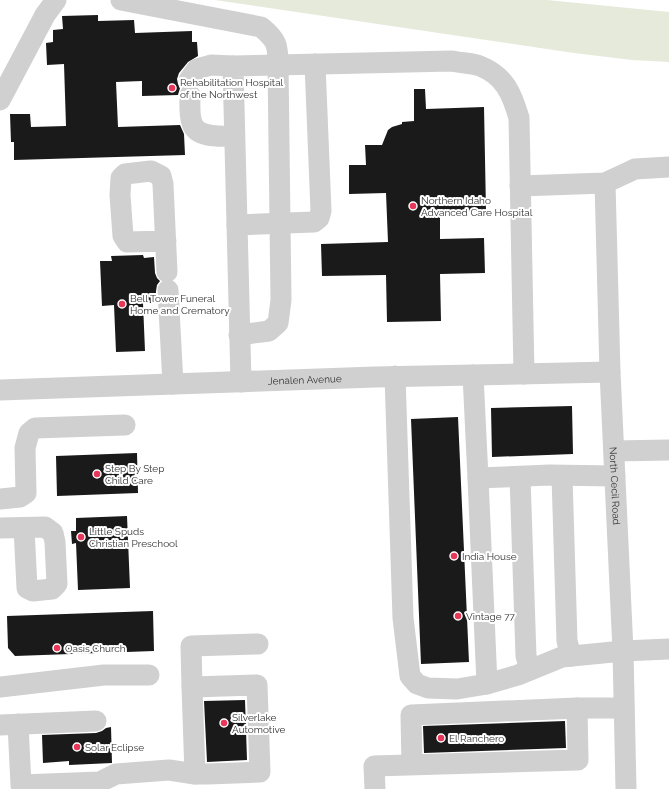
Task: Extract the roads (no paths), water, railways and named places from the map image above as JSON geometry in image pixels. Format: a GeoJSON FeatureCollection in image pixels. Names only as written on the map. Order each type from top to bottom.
{"type":"FeatureCollection","features":[{"type":"Feature","properties":{"kind":"street"},"geometry":{"type":"LineString","coordinates":[[0,100],[46,15],[56,0]]}},
{"type":"Feature","properties":{"kind":"street"},"geometry":{"type":"LineString","coordinates":[[121,0],[261,27],[273,37],[278,53],[281,300],[278,323],[269,331],[239,335]]}},
{"type":"Feature","properties":{"kind":"street"},"geometry":{"type":"LineString","coordinates":[[234,136],[213,136],[199,132],[192,125],[189,87],[197,69],[211,65],[233,66],[452,61],[479,66],[497,76],[512,95],[519,118],[524,374]]}},
{"type":"Feature","properties":{"kind":"street"},"geometry":{"type":"LineString","coordinates":[[237,225],[314,222],[319,218],[321,211],[315,64]]}},
{"type":"Feature","properties":{"kind":"street"},"geometry":{"type":"LineString","coordinates":[[233,66],[241,382]]}},
{"type":"Feature","properties":{"kind":"street"},"geometry":{"type":"LineString","coordinates":[[520,186],[605,183],[635,169],[669,167]]}},
{"type":"Feature","properties":{"kind":"street","name":"North Cecil Road"},"geometry":{"type":"LineString","coordinates":[[605,183],[610,372],[623,651],[626,789]]}},
{"type":"Feature","properties":{"kind":"street"},"geometry":{"type":"LineString","coordinates":[[166,241],[172,384]]}},
{"type":"Feature","properties":{"kind":"street","name":"Jenalen Avenue"},"geometry":{"type":"LineString","coordinates":[[0,390],[395,376],[610,372]]}},
{"type":"Feature","properties":{"kind":"street"},"geometry":{"type":"LineString","coordinates":[[474,375],[487,684]]}},
{"type":"Feature","properties":{"kind":"street"},"geometry":{"type":"LineString","coordinates":[[395,376],[402,618],[410,676],[418,684],[428,688],[457,689],[501,681],[562,656],[669,649]]}},
{"type":"Feature","properties":{"kind":"street"},"geometry":{"type":"LineString","coordinates":[[0,499],[20,497],[26,493],[25,448],[29,433],[35,428],[125,425]]}},
{"type":"Feature","properties":{"kind":"street"},"geometry":{"type":"LineString","coordinates":[[614,451],[669,450]]}},
{"type":"Feature","properties":{"kind":"street"},"geometry":{"type":"LineString","coordinates":[[478,478],[520,476],[615,476]]}},
{"type":"Feature","properties":{"kind":"street"},"geometry":{"type":"LineString","coordinates":[[520,476],[526,656],[530,669]]}},
{"type":"Feature","properties":{"kind":"street"},"geometry":{"type":"LineString","coordinates":[[562,476],[567,641],[571,656]]}},
{"type":"Feature","properties":{"kind":"street"},"geometry":{"type":"LineString","coordinates":[[0,528],[24,528]]}},
{"type":"Feature","properties":{"kind":"street"},"geometry":{"type":"LineString","coordinates":[[204,779],[192,687],[192,646],[258,644]]}},
{"type":"Feature","properties":{"kind":"street"},"geometry":{"type":"LineString","coordinates":[[0,687],[104,675],[149,675]]}},
{"type":"Feature","properties":{"kind":"street"},"geometry":{"type":"LineString","coordinates":[[96,721],[9,724],[21,785],[100,782],[116,774],[169,770],[204,779],[260,772],[257,685],[192,687]]}},
{"type":"Feature","properties":{"kind":"street"},"geometry":{"type":"LineString","coordinates":[[375,789],[374,766],[578,760],[577,708]]}},
{"type":"Feature","properties":{"kind":"street"},"geometry":{"type":"LineString","coordinates":[[412,765],[411,715],[577,708],[624,708]]}},
{"type":"Feature","properties":{"kind":"place","name":"Rehabilitation Hospital of the Northwest"},"geometry":{"type":"Point","coordinates":[172,88]}},
{"type":"Feature","properties":{"kind":"place","name":"Northern Idaho Advanced Care Hospital"},"geometry":{"type":"Point","coordinates":[413,206]}},
{"type":"Feature","properties":{"kind":"place","name":"Bell Tower Funeral Home and Crematory"},"geometry":{"type":"Point","coordinates":[122,304]}},
{"type":"Feature","properties":{"kind":"place","name":"Step By Step Child Care"},"geometry":{"type":"Point","coordinates":[97,474]}},
{"type":"Feature","properties":{"kind":"place","name":"Little Spuds Christian Preschool"},"geometry":{"type":"Point","coordinates":[81,537]}},
{"type":"Feature","properties":{"kind":"place","name":"India House"},"geometry":{"type":"Point","coordinates":[454,556]}},
{"type":"Feature","properties":{"kind":"place","name":"Vintage 77"},"geometry":{"type":"Point","coordinates":[458,616]}},
{"type":"Feature","properties":{"kind":"place","name":"Oasis Church"},"geometry":{"type":"Point","coordinates":[57,648]}},
{"type":"Feature","properties":{"kind":"place","name":"Silverlake Automotive"},"geometry":{"type":"Point","coordinates":[224,723]}},
{"type":"Feature","properties":{"kind":"place","name":"El Ranchero"},"geometry":{"type":"Point","coordinates":[441,738]}},
{"type":"Feature","properties":{"kind":"place","name":"Solar Eclipse"},"geometry":{"type":"Point","coordinates":[77,747]}}]}
